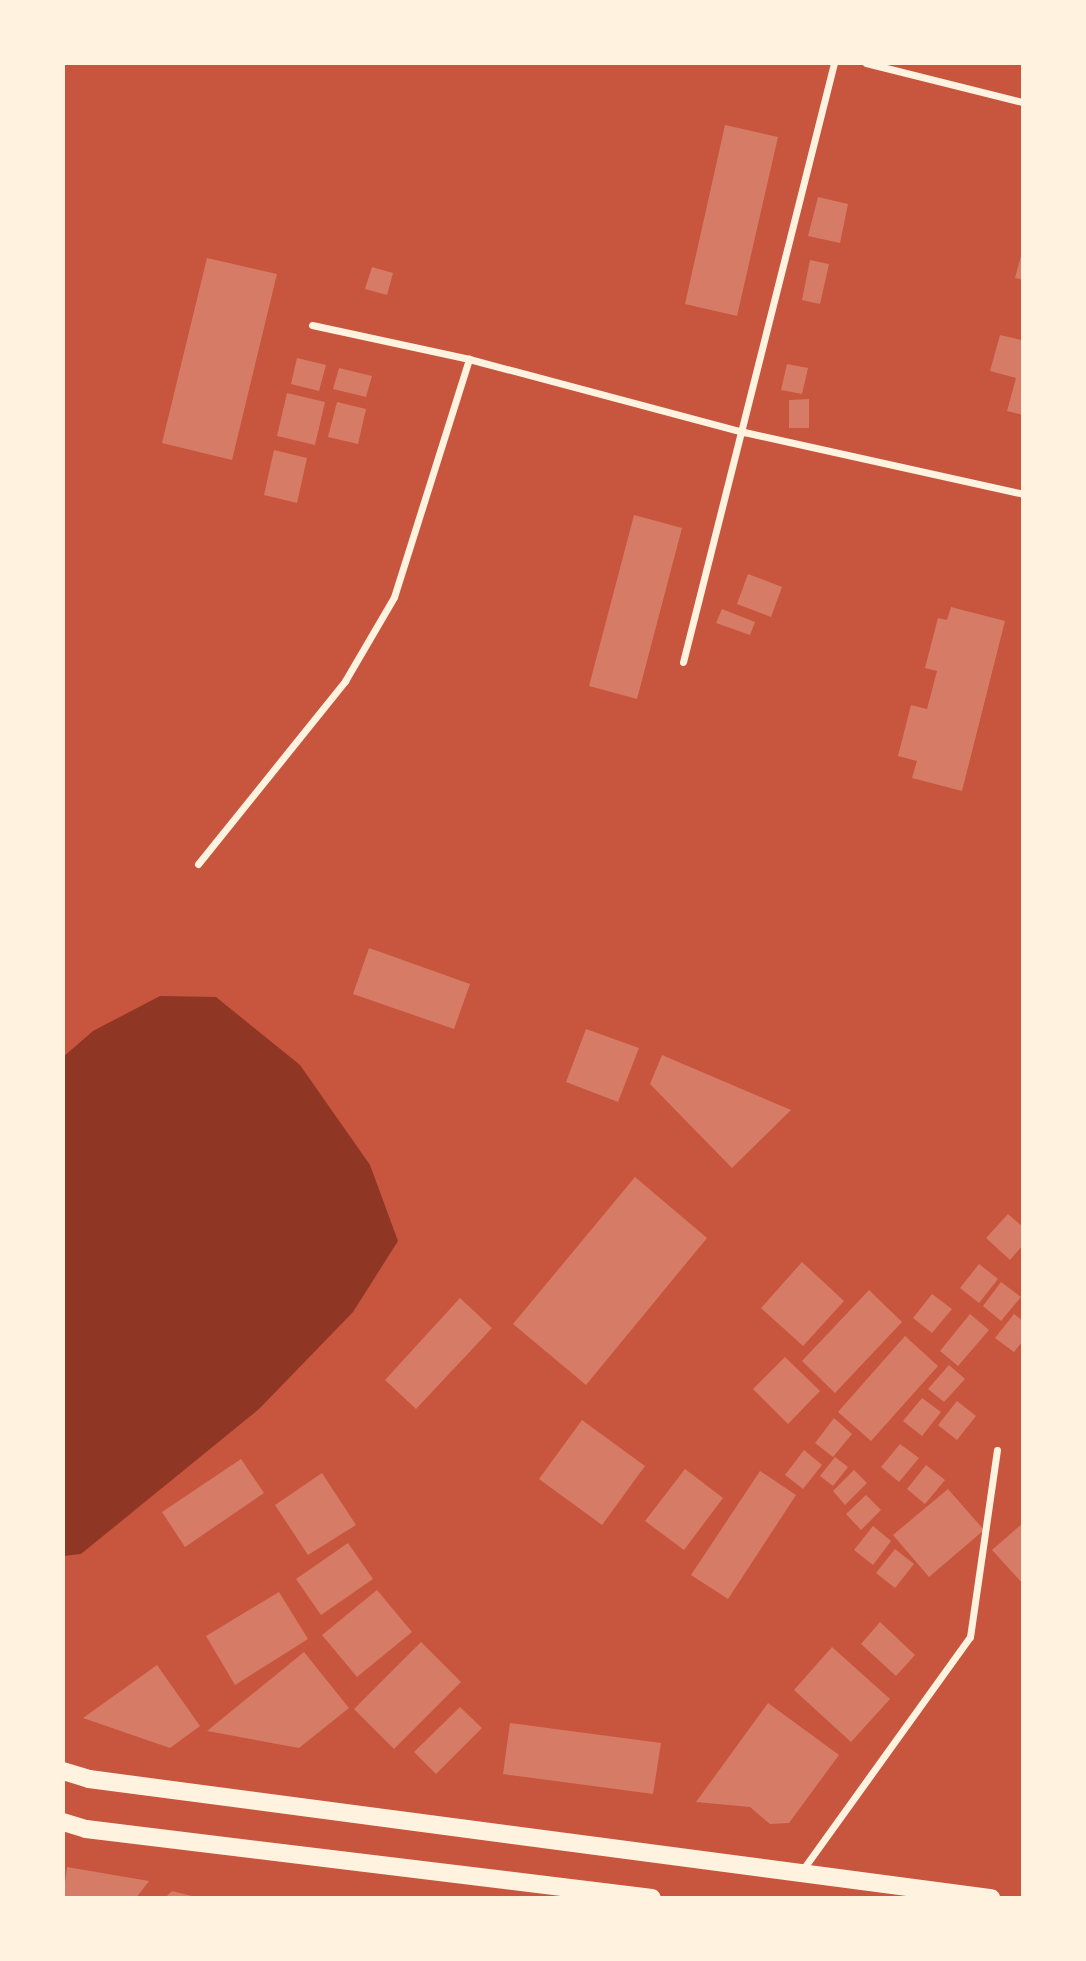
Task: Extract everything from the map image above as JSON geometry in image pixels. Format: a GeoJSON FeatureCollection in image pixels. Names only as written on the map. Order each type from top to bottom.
{"type":"FeatureCollection","features":[{"type":"Feature","properties":{"kind":"main road"},"geometry":{"type":"LineString","coordinates":[[63,1771],[89,1779],[798,1876],[991,1898]]}},
{"type":"Feature","properties":{"kind":"main road"},"geometry":{"type":"LineString","coordinates":[[63,1822],[86,1829],[652,1898]]}},
{"type":"Feature","properties":{"kind":"street"},"geometry":{"type":"LineString","coordinates":[[683,662],[744,432],[834,63]]}},
{"type":"Feature","properties":{"kind":"street"},"geometry":{"type":"LineString","coordinates":[[866,63],[1023,102]]}},
{"type":"Feature","properties":{"kind":"street"},"geometry":{"type":"LineString","coordinates":[[312,325],[469,359],[744,432],[1023,494]]}},
{"type":"Feature","properties":{"kind":"street"},"geometry":{"type":"LineString","coordinates":[[198,864],[345,681],[394,597],[469,359]]}},
{"type":"Feature","properties":{"kind":"street"},"geometry":{"type":"LineString","coordinates":[[798,1876],[970,1637],[998,1450]]}},
{"type":"Feature","properties":{"kind":"shaded area"},"geometry":{"type":"Polygon","coordinates":[[[160,996],[216,997],[300,1065],[370,1165],[398,1241],[353,1312],[259,1409],[81,1554],[63,1556],[63,1057],[93,1031],[160,996]]]}},
{"type":"Feature","properties":{"kind":"building"},"geometry":{"type":"Polygon","coordinates":[[[725,125],[778,137],[737,316],[685,304],[725,125]]]}},
{"type":"Feature","properties":{"kind":"building"},"geometry":{"type":"Polygon","coordinates":[[[818,197],[848,204],[840,243],[808,236],[818,197]]]}},
{"type":"Feature","properties":{"kind":"building"},"geometry":{"type":"Polygon","coordinates":[[[1023,252],[1023,280],[1015,278],[1023,252]]]}},
{"type":"Feature","properties":{"kind":"building"},"geometry":{"type":"Polygon","coordinates":[[[207,258],[277,274],[232,460],[162,443],[207,258]]]}},
{"type":"Feature","properties":{"kind":"building"},"geometry":{"type":"Polygon","coordinates":[[[810,260],[829,264],[820,304],[802,300],[810,260]]]}},
{"type":"Feature","properties":{"kind":"building"},"geometry":{"type":"Polygon","coordinates":[[[372,267],[393,273],[387,295],[365,289],[372,267]]]}},
{"type":"Feature","properties":{"kind":"building"},"geometry":{"type":"Polygon","coordinates":[[[1023,334],[1023,415],[1007,411],[1016,378],[990,371],[1000,335],[1021,340],[1023,334]]]}},
{"type":"Feature","properties":{"kind":"building"},"geometry":{"type":"Polygon","coordinates":[[[297,358],[326,365],[319,391],[291,384],[297,358]]]}},
{"type":"Feature","properties":{"kind":"building"},"geometry":{"type":"Polygon","coordinates":[[[787,364],[808,368],[802,394],[781,390],[787,364]]]}},
{"type":"Feature","properties":{"kind":"building"},"geometry":{"type":"Polygon","coordinates":[[[339,368],[372,376],[366,397],[333,389],[339,368]]]}},
{"type":"Feature","properties":{"kind":"building"},"geometry":{"type":"Polygon","coordinates":[[[287,393],[325,402],[315,445],[277,436],[287,393]]]}},
{"type":"Feature","properties":{"kind":"building"},"geometry":{"type":"Polygon","coordinates":[[[809,399],[809,428],[789,428],[789,400],[809,399]]]}},
{"type":"Feature","properties":{"kind":"building"},"geometry":{"type":"Polygon","coordinates":[[[337,402],[366,409],[358,444],[328,437],[337,402]]]}},
{"type":"Feature","properties":{"kind":"building"},"geometry":{"type":"Polygon","coordinates":[[[274,450],[307,458],[297,503],[264,495],[274,450]]]}},
{"type":"Feature","properties":{"kind":"building"},"geometry":{"type":"Polygon","coordinates":[[[634,515],[682,528],[637,699],[589,686],[634,515]]]}},
{"type":"Feature","properties":{"kind":"building"},"geometry":{"type":"Polygon","coordinates":[[[748,574],[782,587],[771,617],[737,604],[748,574]]]}},
{"type":"Feature","properties":{"kind":"building"},"geometry":{"type":"Polygon","coordinates":[[[951,607],[1005,621],[962,791],[912,778],[917,761],[898,756],[911,705],[927,709],[937,671],[925,668],[938,618],[947,620],[951,607]]]}},
{"type":"Feature","properties":{"kind":"building"},"geometry":{"type":"Polygon","coordinates":[[[722,609],[755,622],[750,635],[716,623],[722,609]]]}},
{"type":"Feature","properties":{"kind":"building"},"geometry":{"type":"Polygon","coordinates":[[[369,948],[470,984],[454,1029],[353,994],[369,948]]]}},
{"type":"Feature","properties":{"kind":"building"},"geometry":{"type":"Polygon","coordinates":[[[586,1029],[639,1048],[618,1102],[566,1082],[586,1029]]]}},
{"type":"Feature","properties":{"kind":"building"},"geometry":{"type":"Polygon","coordinates":[[[662,1055],[791,1110],[732,1168],[650,1084],[662,1055]]]}},
{"type":"Feature","properties":{"kind":"building"},"geometry":{"type":"Polygon","coordinates":[[[635,1177],[707,1238],[586,1385],[513,1324],[635,1177]]]}},
{"type":"Feature","properties":{"kind":"building"},"geometry":{"type":"Polygon","coordinates":[[[1008,1214],[1023,1227],[1023,1245],[1010,1260],[986,1238],[1008,1214]]]}},
{"type":"Feature","properties":{"kind":"building"},"geometry":{"type":"Polygon","coordinates":[[[802,1262],[844,1301],[803,1346],[761,1308],[802,1262]]]}},
{"type":"Feature","properties":{"kind":"building"},"geometry":{"type":"Polygon","coordinates":[[[979,1264],[998,1279],[979,1303],[960,1288],[979,1264]]]}},
{"type":"Feature","properties":{"kind":"building"},"geometry":{"type":"Polygon","coordinates":[[[1001,1282],[1021,1297],[1001,1321],[983,1306],[1001,1282]]]}},
{"type":"Feature","properties":{"kind":"building"},"geometry":{"type":"Polygon","coordinates":[[[869,1290],[902,1322],[835,1393],[802,1361],[869,1290]]]}},
{"type":"Feature","properties":{"kind":"building"},"geometry":{"type":"Polygon","coordinates":[[[932,1294],[952,1309],[932,1333],[913,1318],[932,1294]]]}},
{"type":"Feature","properties":{"kind":"building"},"geometry":{"type":"Polygon","coordinates":[[[460,1298],[492,1328],[416,1409],[385,1380],[460,1298]]]}},
{"type":"Feature","properties":{"kind":"building"},"geometry":{"type":"Polygon","coordinates":[[[970,1314],[989,1330],[958,1366],[940,1351],[970,1314]]]}},
{"type":"Feature","properties":{"kind":"building"},"geometry":{"type":"Polygon","coordinates":[[[1014,1314],[1023,1321],[1023,1341],[1014,1352],[995,1338],[1014,1314]]]}},
{"type":"Feature","properties":{"kind":"building"},"geometry":{"type":"Polygon","coordinates":[[[905,1336],[938,1366],[871,1441],[838,1412],[905,1336]]]}},
{"type":"Feature","properties":{"kind":"building"},"geometry":{"type":"Polygon","coordinates":[[[785,1357],[820,1391],[788,1424],[753,1389],[785,1357]]]}},
{"type":"Feature","properties":{"kind":"building"},"geometry":{"type":"Polygon","coordinates":[[[949,1365],[965,1379],[944,1402],[928,1389],[949,1365]]]}},
{"type":"Feature","properties":{"kind":"building"},"geometry":{"type":"Polygon","coordinates":[[[922,1398],[941,1412],[922,1436],[903,1421],[922,1398]]]}},
{"type":"Feature","properties":{"kind":"building"},"geometry":{"type":"Polygon","coordinates":[[[957,1401],[976,1416],[957,1440],[938,1425],[957,1401]]]}},
{"type":"Feature","properties":{"kind":"building"},"geometry":{"type":"Polygon","coordinates":[[[834,1418],[852,1434],[833,1457],[815,1443],[834,1418]]]}},
{"type":"Feature","properties":{"kind":"building"},"geometry":{"type":"Polygon","coordinates":[[[582,1420],[645,1466],[602,1525],[539,1479],[582,1420]]]}},
{"type":"Feature","properties":{"kind":"building"},"geometry":{"type":"Polygon","coordinates":[[[900,1444],[919,1458],[899,1482],[881,1467],[900,1444]]]}},
{"type":"Feature","properties":{"kind":"building"},"geometry":{"type":"Polygon","coordinates":[[[804,1450],[822,1465],[803,1489],[785,1475],[804,1450]]]}},
{"type":"Feature","properties":{"kind":"building"},"geometry":{"type":"Polygon","coordinates":[[[835,1457],[848,1467],[833,1486],[820,1476],[835,1457]]]}},
{"type":"Feature","properties":{"kind":"building"},"geometry":{"type":"Polygon","coordinates":[[[241,1459],[264,1493],[185,1547],[162,1512],[241,1459]]]}},
{"type":"Feature","properties":{"kind":"building"},"geometry":{"type":"Polygon","coordinates":[[[926,1465],[945,1480],[925,1504],[907,1489],[926,1465]]]}},
{"type":"Feature","properties":{"kind":"building"},"geometry":{"type":"Polygon","coordinates":[[[685,1469],[723,1498],[684,1550],[645,1521],[685,1469]]]}},
{"type":"Feature","properties":{"kind":"building"},"geometry":{"type":"Polygon","coordinates":[[[854,1470],[867,1483],[845,1505],[833,1491],[854,1470]]]}},
{"type":"Feature","properties":{"kind":"building"},"geometry":{"type":"Polygon","coordinates":[[[760,1471],[796,1495],[728,1599],[691,1575],[760,1471]]]}},
{"type":"Feature","properties":{"kind":"building"},"geometry":{"type":"Polygon","coordinates":[[[322,1473],[356,1525],[308,1555],[275,1505],[322,1473]]]}},
{"type":"Feature","properties":{"kind":"building"},"geometry":{"type":"Polygon","coordinates":[[[948,1489],[984,1530],[929,1577],[893,1535],[948,1489]]]}},
{"type":"Feature","properties":{"kind":"building"},"geometry":{"type":"Polygon","coordinates":[[[866,1495],[881,1510],[861,1530],[846,1514],[866,1495]]]}},
{"type":"Feature","properties":{"kind":"building"},"geometry":{"type":"Polygon","coordinates":[[[1023,1523],[1023,1584],[992,1550],[1023,1523]]]}},
{"type":"Feature","properties":{"kind":"building"},"geometry":{"type":"Polygon","coordinates":[[[873,1526],[891,1541],[873,1565],[854,1550],[873,1526]]]}},
{"type":"Feature","properties":{"kind":"building"},"geometry":{"type":"Polygon","coordinates":[[[348,1543],[373,1579],[321,1615],[296,1579],[348,1543]]]}},
{"type":"Feature","properties":{"kind":"building"},"geometry":{"type":"Polygon","coordinates":[[[895,1549],[914,1564],[895,1588],[876,1573],[895,1549]]]}},
{"type":"Feature","properties":{"kind":"building"},"geometry":{"type":"Polygon","coordinates":[[[377,1590],[412,1632],[357,1677],[322,1635],[377,1590]]]}},
{"type":"Feature","properties":{"kind":"building"},"geometry":{"type":"Polygon","coordinates":[[[279,1592],[308,1639],[235,1685],[206,1636],[279,1592]]]}},
{"type":"Feature","properties":{"kind":"building"},"geometry":{"type":"Polygon","coordinates":[[[880,1622],[915,1655],[896,1676],[861,1644],[880,1622]]]}},
{"type":"Feature","properties":{"kind":"building"},"geometry":{"type":"Polygon","coordinates":[[[421,1642],[461,1682],[394,1749],[354,1709],[421,1642]]]}},
{"type":"Feature","properties":{"kind":"building"},"geometry":{"type":"Polygon","coordinates":[[[832,1647],[890,1699],[851,1742],[794,1690],[832,1647]]]}},
{"type":"Feature","properties":{"kind":"building"},"geometry":{"type":"Polygon","coordinates":[[[304,1652],[349,1708],[299,1748],[207,1731],[304,1652]]]}},
{"type":"Feature","properties":{"kind":"building"},"geometry":{"type":"Polygon","coordinates":[[[157,1665],[200,1726],[170,1748],[83,1718],[157,1665]]]}},
{"type":"Feature","properties":{"kind":"building"},"geometry":{"type":"Polygon","coordinates":[[[768,1703],[839,1755],[789,1823],[770,1824],[750,1807],[696,1802],[768,1703]]]}},
{"type":"Feature","properties":{"kind":"building"},"geometry":{"type":"Polygon","coordinates":[[[460,1707],[482,1728],[436,1774],[414,1752],[460,1707]]]}},
{"type":"Feature","properties":{"kind":"building"},"geometry":{"type":"Polygon","coordinates":[[[510,1723],[661,1743],[653,1794],[503,1774],[510,1723]]]}},
{"type":"Feature","properties":{"kind":"building"},"geometry":{"type":"Polygon","coordinates":[[[67,1867],[149,1881],[136,1898],[63,1898],[67,1867]]]}},
{"type":"Feature","properties":{"kind":"building"},"geometry":{"type":"Polygon","coordinates":[[[172,1891],[196,1897],[196,1898],[165,1898],[172,1891]]]}}]}
